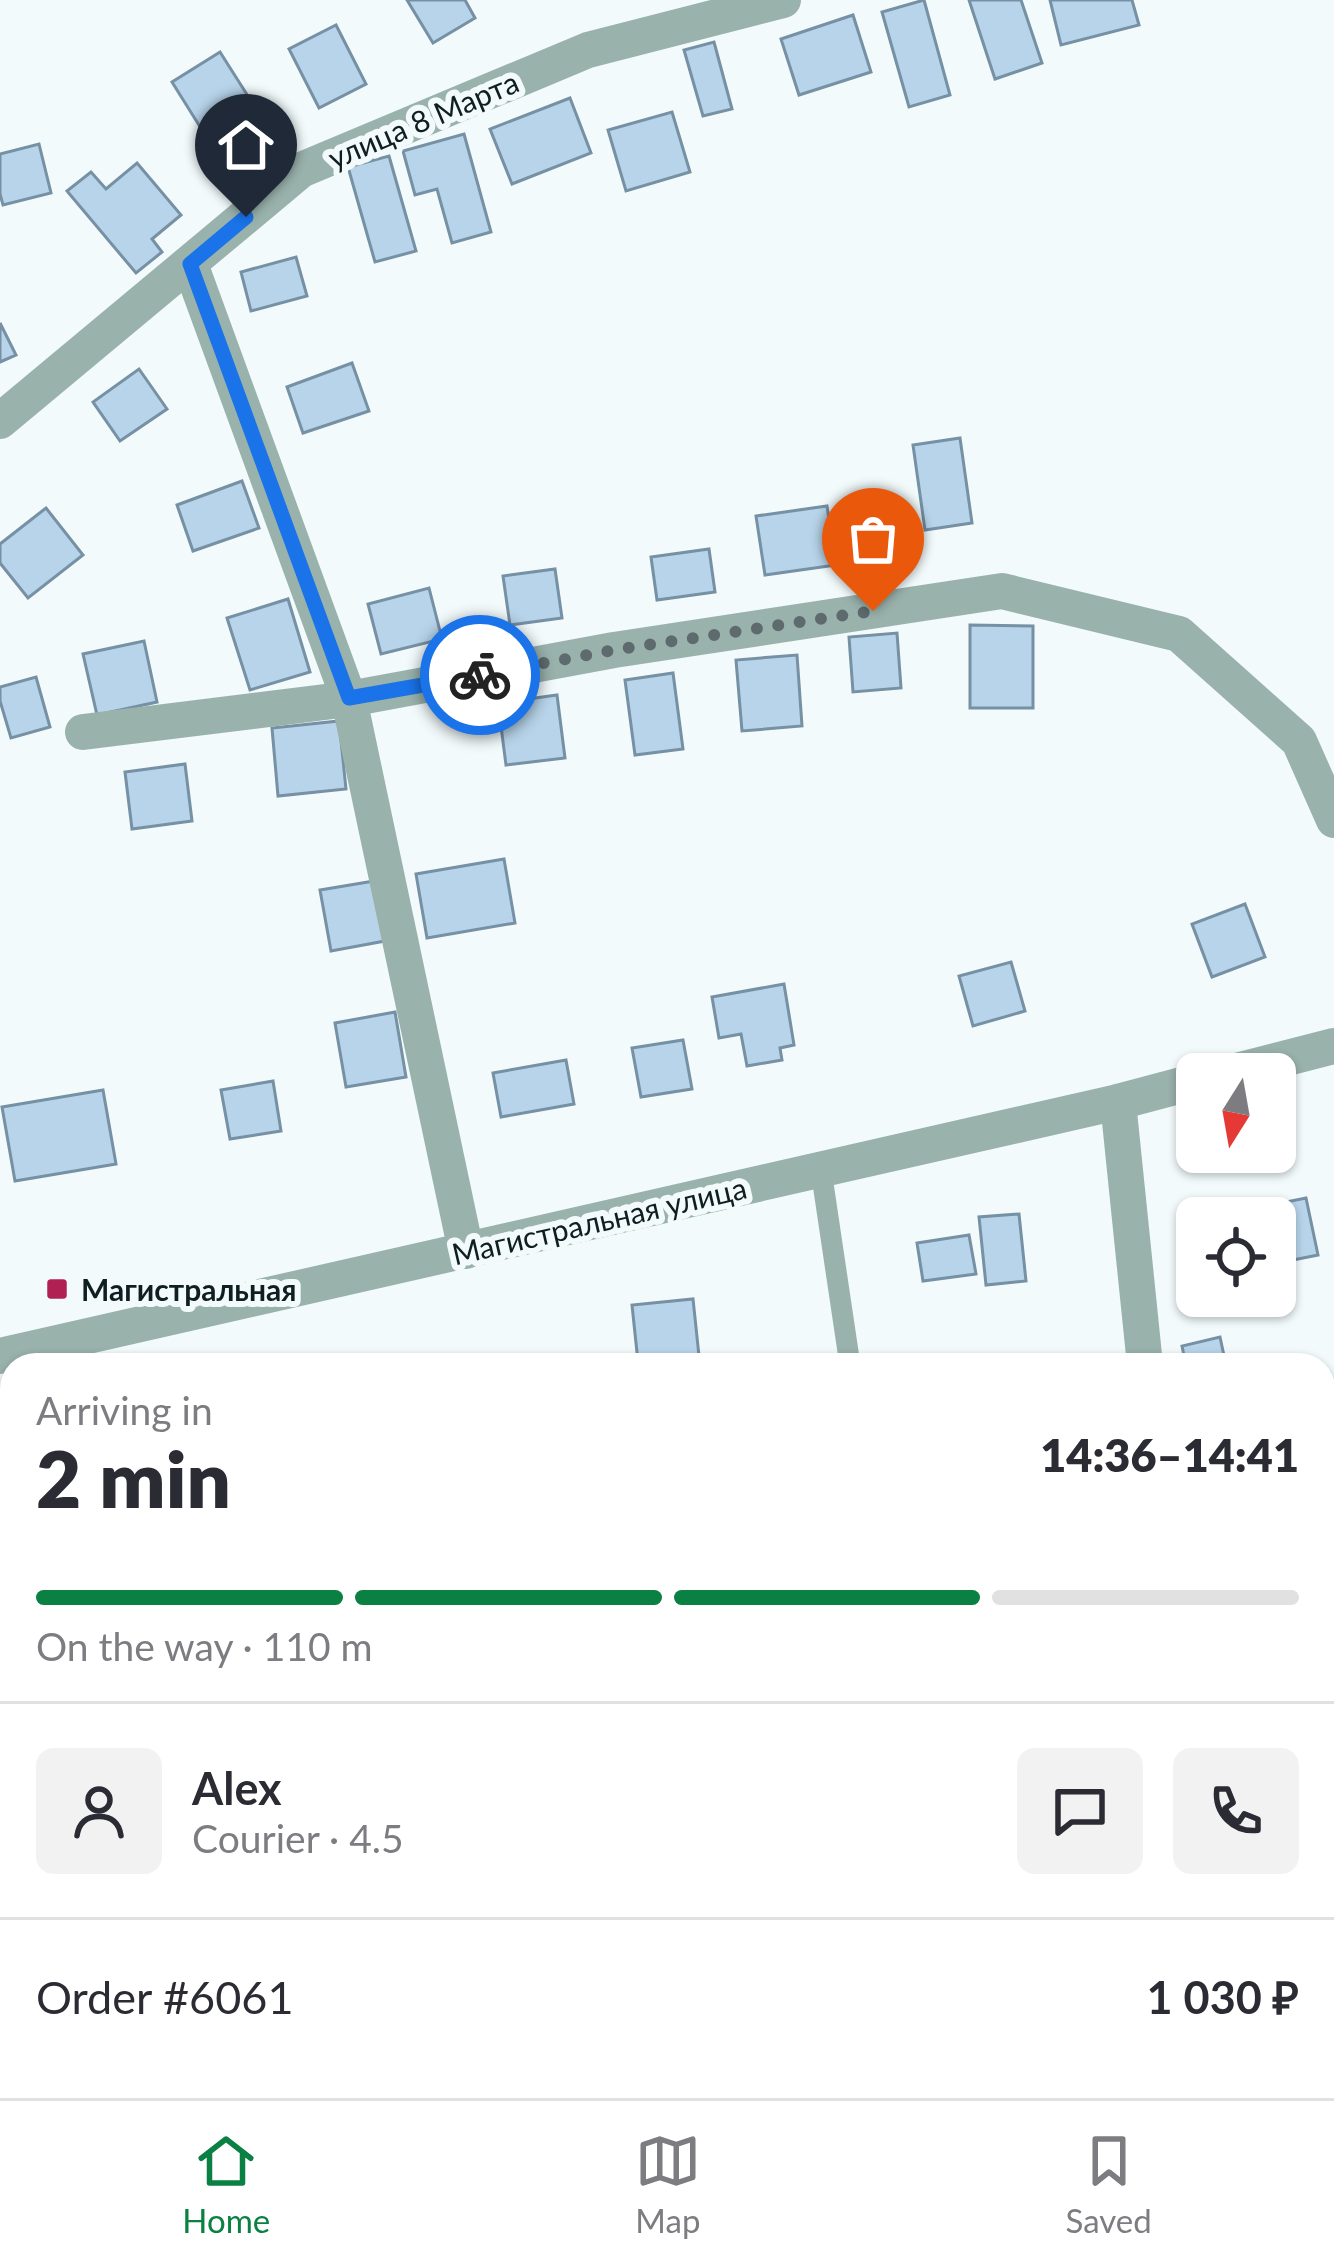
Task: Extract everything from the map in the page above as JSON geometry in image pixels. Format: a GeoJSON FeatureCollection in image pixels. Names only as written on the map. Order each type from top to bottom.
{"type":"FeatureCollection","features":[{"type":"Feature","properties":{"kind":"street","name":"улица 8 Марта"},"geometry":{"type":"LineString","coordinates":[[0,421],[301,170],[588,50],[783,0]]}},
{"type":"Feature","properties":{"kind":"street"},"geometry":{"type":"LineString","coordinates":[[190,264],[349,698],[466,1251]]}},
{"type":"Feature","properties":{"kind":"street"},"geometry":{"type":"LineString","coordinates":[[83,732],[349,698],[614,650],[1002,591],[1179,634],[1299,741],[1334,820]]}},
{"type":"Feature","properties":{"kind":"street"},"geometry":{"type":"LineString","coordinates":[[1296,1056],[1334,1046]]}},
{"type":"Feature","properties":{"kind":"street","name":"Магистральная улица"},"geometry":{"type":"LineString","coordinates":[[55,1353],[466,1251],[1176,1087]]}},
{"type":"Feature","properties":{"kind":"street"},"geometry":{"type":"LineString","coordinates":[[1118,1102],[1144,1353]]}},
{"type":"Feature","properties":{"kind":"lane"},"geometry":{"type":"LineString","coordinates":[[820,1169],[848,1353]]}},
{"type":"Feature","properties":{"kind":"building"},"geometry":{"type":"Polygon","coordinates":[[[407,0],[465,0],[475,18],[433,43],[407,0]]]}},
{"type":"Feature","properties":{"kind":"building"},"geometry":{"type":"Polygon","coordinates":[[[924,0],[950,95],[909,107],[882,12],[924,0]]]}},
{"type":"Feature","properties":{"kind":"building"},"geometry":{"type":"Polygon","coordinates":[[[969,0],[1021,0],[1042,63],[995,79],[969,0]]]}},
{"type":"Feature","properties":{"kind":"building"},"geometry":{"type":"Polygon","coordinates":[[[1050,0],[1132,0],[1139,25],[1061,45],[1050,0]]]}},
{"type":"Feature","properties":{"kind":"building"},"geometry":{"type":"Polygon","coordinates":[[[853,15],[871,72],[799,95],[781,39],[853,15]]]}},
{"type":"Feature","properties":{"kind":"building"},"geometry":{"type":"Polygon","coordinates":[[[336,25],[366,84],[319,108],[289,49],[336,25]]]}},
{"type":"Feature","properties":{"kind":"building"},"geometry":{"type":"Polygon","coordinates":[[[714,42],[732,109],[703,116],[684,50],[714,42]]]}},
{"type":"Feature","properties":{"kind":"building"},"geometry":{"type":"Polygon","coordinates":[[[220,52],[260,115],[212,146],[172,82],[220,52]]]}},
{"type":"Feature","properties":{"kind":"building"},"geometry":{"type":"Polygon","coordinates":[[[570,98],[591,153],[512,184],[490,129],[570,98]]]}},
{"type":"Feature","properties":{"kind":"building"},"geometry":{"type":"Polygon","coordinates":[[[672,112],[690,172],[626,191],[608,130],[672,112]]]}},
{"type":"Feature","properties":{"kind":"building"},"geometry":{"type":"Polygon","coordinates":[[[464,134],[491,232],[452,243],[437,189],[415,195],[403,151],[464,134]]]}},
{"type":"Feature","properties":{"kind":"building"},"geometry":{"type":"Polygon","coordinates":[[[39,144],[51,193],[3,205],[0,154],[39,144]]]}},
{"type":"Feature","properties":{"kind":"building"},"geometry":{"type":"Polygon","coordinates":[[[389,156],[416,251],[375,262],[348,167],[389,156]]]}},
{"type":"Feature","properties":{"kind":"building"},"geometry":{"type":"Polygon","coordinates":[[[137,163],[181,215],[152,239],[162,252],[136,273],[67,191],[91,172],[106,189],[137,163]]]}},
{"type":"Feature","properties":{"kind":"building"},"geometry":{"type":"Polygon","coordinates":[[[296,257],[307,296],[251,311],[241,272],[296,257]]]}},
{"type":"Feature","properties":{"kind":"building"},"geometry":{"type":"Polygon","coordinates":[[[0,323],[16,355],[0,362],[0,323]]]}},
{"type":"Feature","properties":{"kind":"building"},"geometry":{"type":"Polygon","coordinates":[[[352,363],[369,411],[303,433],[287,387],[352,363]]]}},
{"type":"Feature","properties":{"kind":"building"},"geometry":{"type":"Polygon","coordinates":[[[139,369],[167,409],[120,441],[93,402],[139,369]]]}},
{"type":"Feature","properties":{"kind":"building"},"geometry":{"type":"Polygon","coordinates":[[[960,438],[972,523],[925,530],[913,445],[960,438]]]}},
{"type":"Feature","properties":{"kind":"building"},"geometry":{"type":"Polygon","coordinates":[[[242,481],[259,528],[193,551],[177,505],[242,481]]]}},
{"type":"Feature","properties":{"kind":"building"},"geometry":{"type":"Polygon","coordinates":[[[827,506],[836,565],[765,575],[756,516],[827,506]]]}},
{"type":"Feature","properties":{"kind":"building"},"geometry":{"type":"Polygon","coordinates":[[[46,508],[83,555],[28,598],[0,563],[0,544],[46,508]]]}},
{"type":"Feature","properties":{"kind":"building"},"geometry":{"type":"Polygon","coordinates":[[[709,549],[715,592],[657,600],[651,557],[709,549]]]}},
{"type":"Feature","properties":{"kind":"building"},"geometry":{"type":"Polygon","coordinates":[[[555,569],[562,618],[510,625],[503,576],[555,569]]]}},
{"type":"Feature","properties":{"kind":"building"},"geometry":{"type":"Polygon","coordinates":[[[429,588],[442,639],[381,654],[368,604],[429,588]]]}},
{"type":"Feature","properties":{"kind":"building"},"geometry":{"type":"Polygon","coordinates":[[[288,599],[310,672],[250,690],[227,618],[288,599]]]}},
{"type":"Feature","properties":{"kind":"building"},"geometry":{"type":"Polygon","coordinates":[[[970,625],[1033,626],[1033,708],[970,708],[970,625]]]}},
{"type":"Feature","properties":{"kind":"building"},"geometry":{"type":"Polygon","coordinates":[[[897,633],[901,688],[853,692],[849,637],[897,633]]]}},
{"type":"Feature","properties":{"kind":"building"},"geometry":{"type":"Polygon","coordinates":[[[144,641],[157,702],[97,715],[83,654],[144,641]]]}},
{"type":"Feature","properties":{"kind":"building"},"geometry":{"type":"Polygon","coordinates":[[[797,655],[802,726],[742,731],[736,660],[797,655]]]}},
{"type":"Feature","properties":{"kind":"building"},"geometry":{"type":"Polygon","coordinates":[[[673,673],[683,749],[635,755],[625,680],[673,673]]]}},
{"type":"Feature","properties":{"kind":"building"},"geometry":{"type":"Polygon","coordinates":[[[36,677],[50,727],[11,738],[0,687],[36,677]]]}},
{"type":"Feature","properties":{"kind":"building"},"geometry":{"type":"Polygon","coordinates":[[[557,695],[565,758],[506,765],[498,703],[557,695]]]}},
{"type":"Feature","properties":{"kind":"building"},"geometry":{"type":"Polygon","coordinates":[[[339,721],[346,789],[278,796],[272,728],[339,721]]]}},
{"type":"Feature","properties":{"kind":"building"},"geometry":{"type":"Polygon","coordinates":[[[185,764],[192,821],[132,829],[125,772],[185,764]]]}},
{"type":"Feature","properties":{"kind":"building"},"geometry":{"type":"Polygon","coordinates":[[[504,859],[515,923],[427,938],[416,874],[504,859]]]}},
{"type":"Feature","properties":{"kind":"building"},"geometry":{"type":"Polygon","coordinates":[[[374,881],[385,941],[331,951],[320,890],[374,881]]]}},
{"type":"Feature","properties":{"kind":"building"},"geometry":{"type":"Polygon","coordinates":[[[1245,904],[1265,957],[1212,977],[1192,924],[1245,904]]]}},
{"type":"Feature","properties":{"kind":"building"},"geometry":{"type":"Polygon","coordinates":[[[1011,962],[1025,1011],[973,1026],[959,976],[1011,962]]]}},
{"type":"Feature","properties":{"kind":"building"},"geometry":{"type":"Polygon","coordinates":[[[784,984],[794,1045],[780,1048],[782,1060],[747,1066],[741,1034],[719,1038],[712,997],[784,984]]]}},
{"type":"Feature","properties":{"kind":"building"},"geometry":{"type":"Polygon","coordinates":[[[395,1012],[406,1077],[346,1087],[335,1023],[395,1012]]]}},
{"type":"Feature","properties":{"kind":"building"},"geometry":{"type":"Polygon","coordinates":[[[683,1040],[692,1089],[641,1097],[632,1048],[683,1040]]]}},
{"type":"Feature","properties":{"kind":"building"},"geometry":{"type":"Polygon","coordinates":[[[566,1060],[574,1104],[501,1117],[493,1073],[566,1060]]]}},
{"type":"Feature","properties":{"kind":"building"},"geometry":{"type":"Polygon","coordinates":[[[273,1081],[281,1131],[230,1139],[221,1090],[273,1081]]]}},
{"type":"Feature","properties":{"kind":"building"},"geometry":{"type":"Polygon","coordinates":[[[103,1090],[116,1164],[15,1181],[2,1107],[103,1090]]]}},
{"type":"Feature","properties":{"kind":"building"},"geometry":{"type":"Polygon","coordinates":[[[1306,1198],[1318,1255],[1296,1259],[1296,1200],[1306,1198]]]}},
{"type":"Feature","properties":{"kind":"building"},"geometry":{"type":"Polygon","coordinates":[[[1019,1214],[1026,1281],[986,1285],[979,1217],[1019,1214]]]}},
{"type":"Feature","properties":{"kind":"building"},"geometry":{"type":"Polygon","coordinates":[[[969,1235],[976,1274],[923,1281],[917,1243],[969,1235]]]}},
{"type":"Feature","properties":{"kind":"building"},"geometry":{"type":"Polygon","coordinates":[[[693,1299],[699,1353],[637,1353],[632,1305],[693,1299]]]}},
{"type":"Feature","properties":{"kind":"building"},"geometry":{"type":"Polygon","coordinates":[[[1220,1337],[1223,1353],[1183,1353],[1182,1346],[1220,1337]]]}},
{"type":"Feature","properties":{"kind":"way so far"},"geometry":{"type":"LineString","coordinates":[[480,675],[873,611]]}},
{"type":"Feature","properties":{"kind":"place","name":"Магистральная"},"geometry":{"type":"Point","coordinates":[57,1289]}},
{"type":"Feature","properties":{"kind":"route"},"geometry":{"type":"LineString","coordinates":[[246,217],[190,264],[349,698],[480,675]]}}]}
